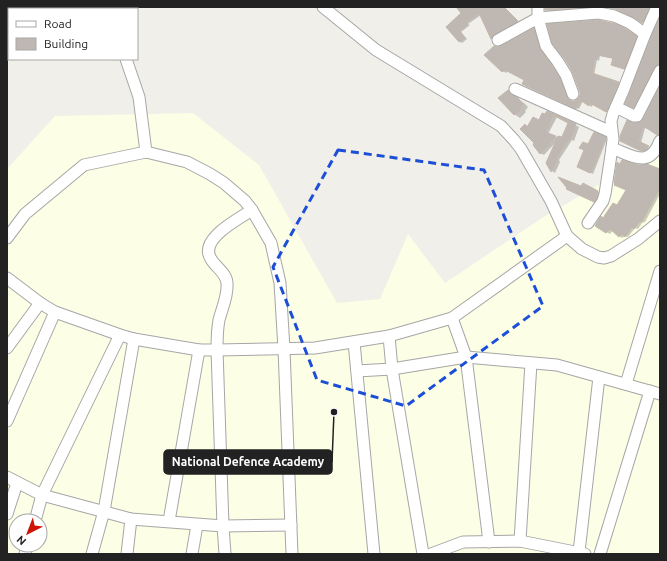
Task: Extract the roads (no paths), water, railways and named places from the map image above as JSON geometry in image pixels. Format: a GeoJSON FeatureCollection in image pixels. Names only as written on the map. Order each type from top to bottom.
{"type":"FeatureCollection","features":[{"type":"Feature","properties":{"kind":"street"},"geometry":{"type":"LineString","coordinates":[[323,7],[376,50],[501,126],[521,149],[551,201],[567,236],[582,248],[598,258],[611,256],[638,239],[660,221]]}},
{"type":"Feature","properties":{"kind":"street"},"geometry":{"type":"LineString","coordinates":[[588,223],[603,201],[605,194],[613,139],[611,132],[611,121],[624,91],[644,34],[657,7]]}},
{"type":"Feature","properties":{"kind":"street"},"geometry":{"type":"LineString","coordinates":[[498,40],[538,12],[599,13],[614,16],[630,24],[644,34]]}},
{"type":"Feature","properties":{"kind":"street"},"geometry":{"type":"LineString","coordinates":[[538,12],[546,46],[566,75],[573,94]]}},
{"type":"Feature","properties":{"kind":"street"},"geometry":{"type":"LineString","coordinates":[[126,60],[139,97],[146,152]]}},
{"type":"Feature","properties":{"kind":"street"},"geometry":{"type":"LineString","coordinates":[[616,107],[637,116],[660,71]]}},
{"type":"Feature","properties":{"kind":"street"},"geometry":{"type":"LineString","coordinates":[[515,88],[611,132]]}},
{"type":"Feature","properties":{"kind":"street"},"geometry":{"type":"LineString","coordinates":[[612,148],[641,159],[647,158],[653,153],[660,142]]}},
{"type":"Feature","properties":{"kind":"street"},"geometry":{"type":"LineString","coordinates":[[7,238],[25,214],[84,165],[146,152],[186,162],[210,174],[229,187],[245,201],[252,210],[271,243],[280,283],[292,554]]}},
{"type":"Feature","properties":{"kind":"street"},"geometry":{"type":"LineString","coordinates":[[225,554],[217,350],[219,322],[227,289],[227,282],[225,275],[211,259],[208,252],[208,247],[212,240],[224,228],[252,210]]}},
{"type":"Feature","properties":{"kind":"street"},"geometry":{"type":"LineString","coordinates":[[7,278],[40,304],[55,312],[134,339],[199,350],[315,348],[389,336],[452,318],[567,236]]}},
{"type":"Feature","properties":{"kind":"street"},"geometry":{"type":"LineString","coordinates":[[626,384],[660,271]]}},
{"type":"Feature","properties":{"kind":"street"},"geometry":{"type":"LineString","coordinates":[[7,348],[40,304]]}},
{"type":"Feature","properties":{"kind":"street"},"geometry":{"type":"LineString","coordinates":[[7,421],[55,312]]}},
{"type":"Feature","properties":{"kind":"street"},"geometry":{"type":"LineString","coordinates":[[452,318],[466,357],[489,542]]}},
{"type":"Feature","properties":{"kind":"street"},"geometry":{"type":"LineString","coordinates":[[37,513],[42,496],[120,335]]}},
{"type":"Feature","properties":{"kind":"street"},"geometry":{"type":"LineString","coordinates":[[389,336],[392,369],[423,554]]}},
{"type":"Feature","properties":{"kind":"street"},"geometry":{"type":"LineString","coordinates":[[92,554],[104,512],[134,339]]}},
{"type":"Feature","properties":{"kind":"street"},"geometry":{"type":"LineString","coordinates":[[354,342],[374,554]]}},
{"type":"Feature","properties":{"kind":"street"},"geometry":{"type":"LineString","coordinates":[[169,521],[199,350]]}},
{"type":"Feature","properties":{"kind":"street"},"geometry":{"type":"LineString","coordinates":[[357,371],[392,369],[466,357],[557,365],[655,393],[600,554]]}},
{"type":"Feature","properties":{"kind":"street"},"geometry":{"type":"LineString","coordinates":[[520,541],[531,363]]}},
{"type":"Feature","properties":{"kind":"street"},"geometry":{"type":"LineString","coordinates":[[431,554],[463,542],[520,541],[582,553],[599,377]]}},
{"type":"Feature","properties":{"kind":"street"},"geometry":{"type":"LineString","coordinates":[[7,477],[42,496],[131,519],[169,521],[196,525],[291,525]]}},
{"type":"Feature","properties":{"kind":"street"},"geometry":{"type":"LineString","coordinates":[[7,514],[17,483]]}},
{"type":"Feature","properties":{"kind":"street"},"geometry":{"type":"LineString","coordinates":[[127,554],[131,519]]}},
{"type":"Feature","properties":{"kind":"street"},"geometry":{"type":"LineString","coordinates":[[192,554],[196,525]]}},
{"type":"Feature","properties":{"kind":"place","name":"National Defence Academy"},"geometry":{"type":"Point","coordinates":[334,412]}}]}
